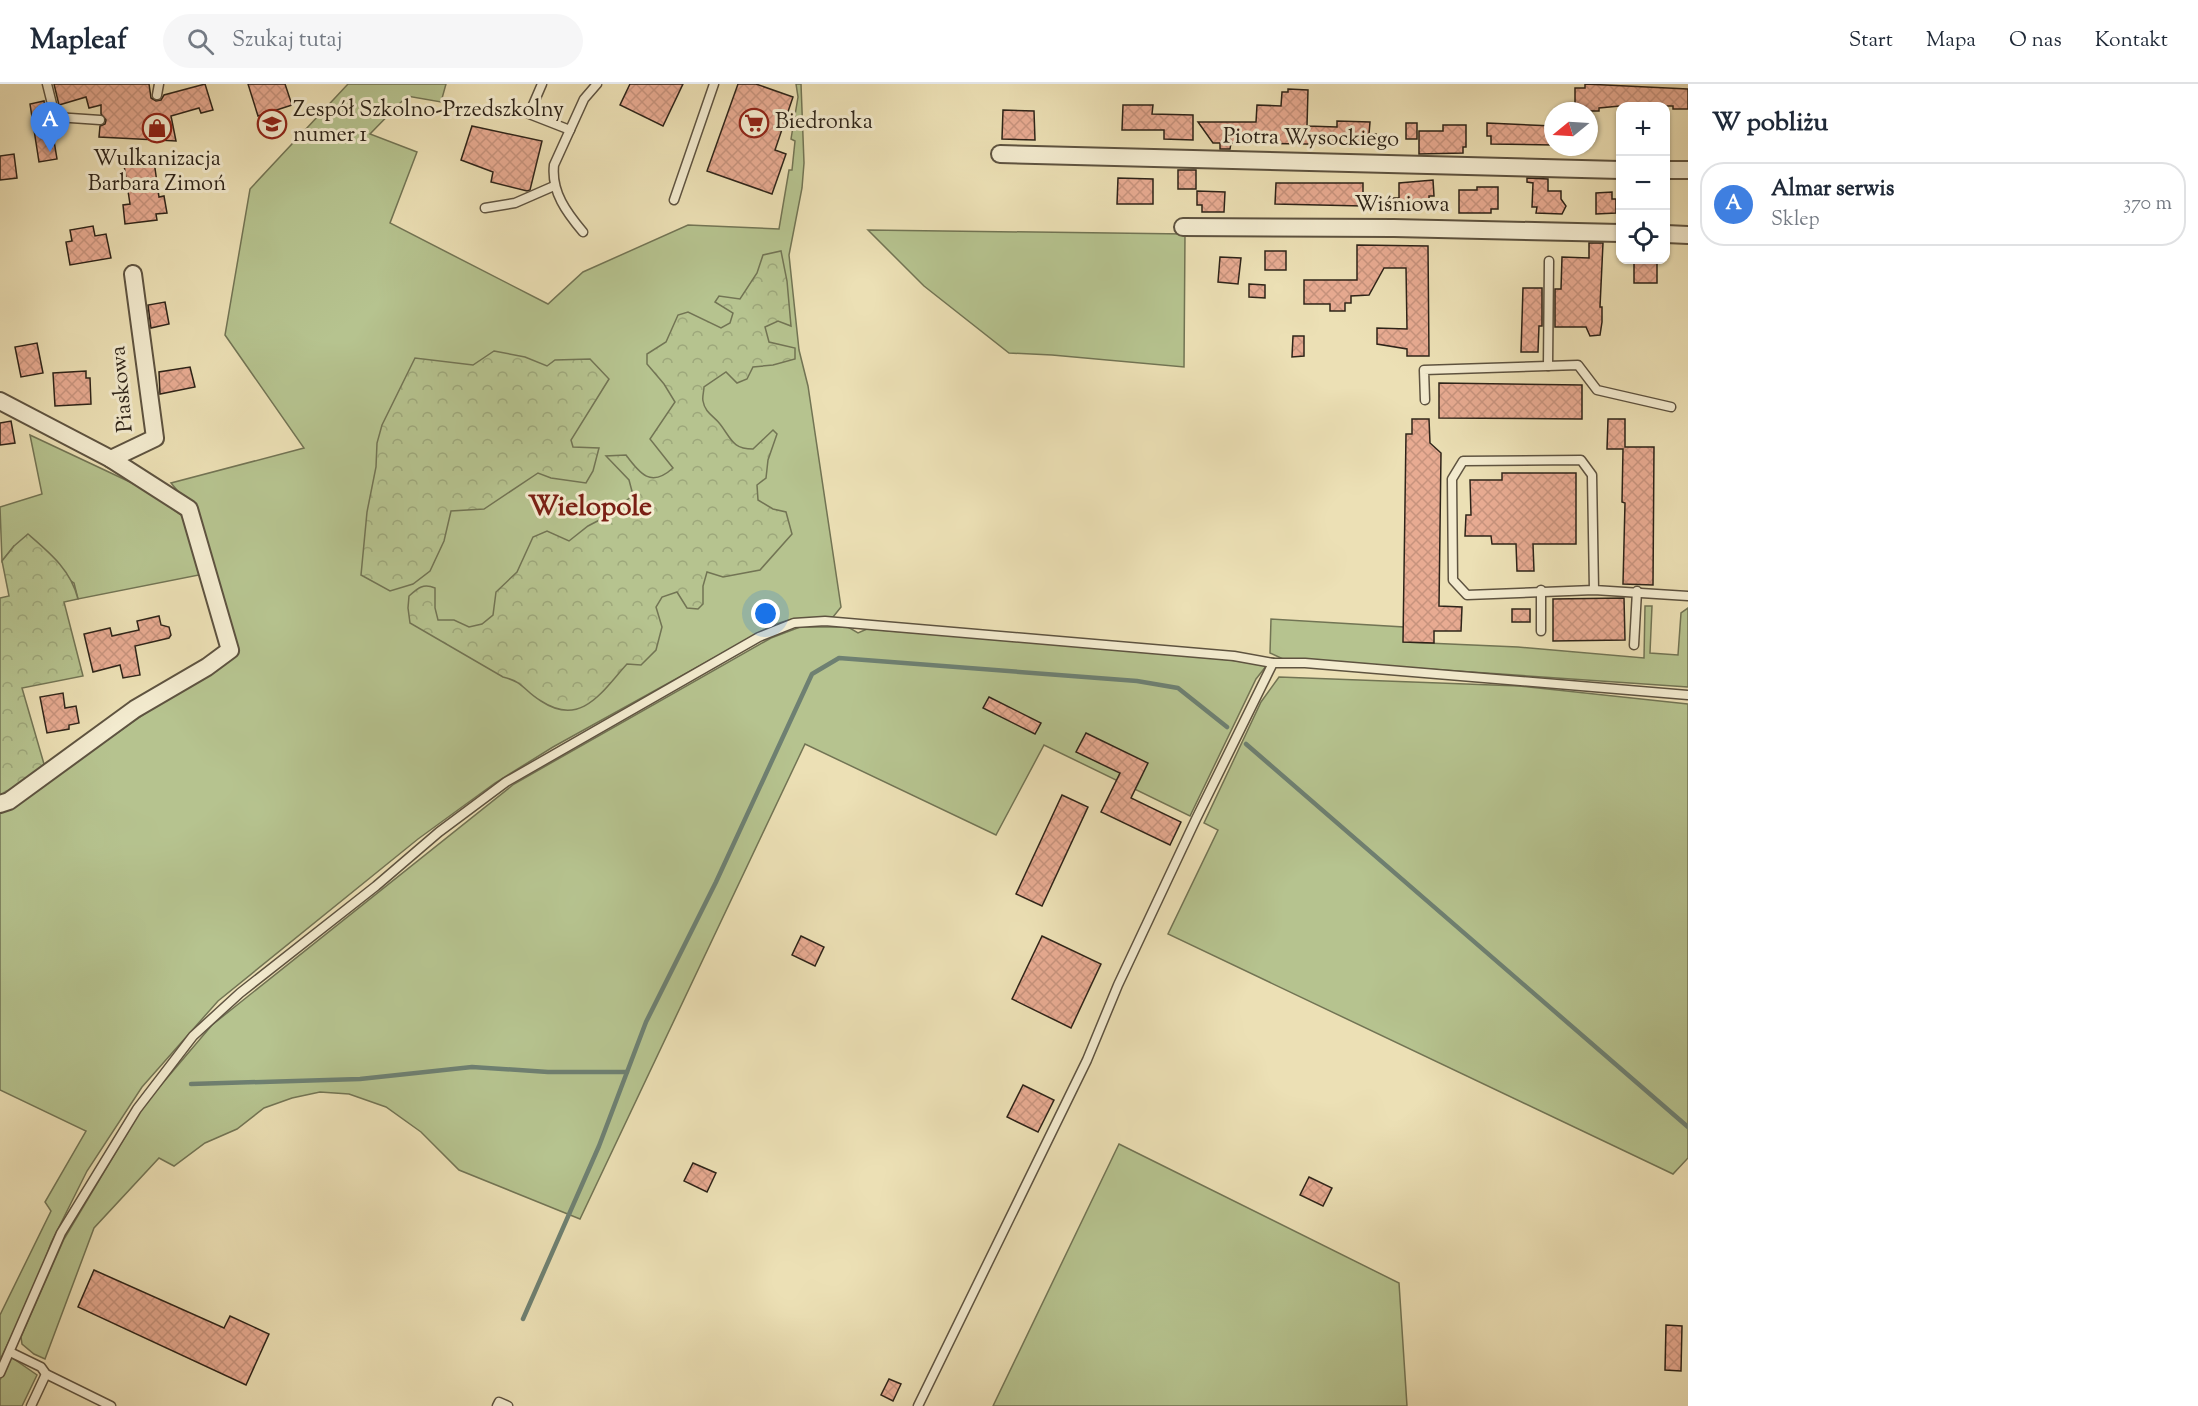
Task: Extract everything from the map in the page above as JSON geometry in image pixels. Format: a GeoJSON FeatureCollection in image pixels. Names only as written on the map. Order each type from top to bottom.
{"type":"FeatureCollection","features":[{"type":"Feature","properties":{"kind":"street","name":"Piotra Wysockiego"},"geometry":{"type":"LineString","coordinates":[[1000,154],[1616,170]]}},
{"type":"Feature","properties":{"kind":"street"},"geometry":{"type":"LineString","coordinates":[[1670,170],[1688,170]]}},
{"type":"Feature","properties":{"kind":"street","name":"Wiśniowa"},"geometry":{"type":"LineString","coordinates":[[1183,227],[1394,228],[1616,233]]}},
{"type":"Feature","properties":{"kind":"street"},"geometry":{"type":"LineString","coordinates":[[1670,234],[1688,235]]}},
{"type":"Feature","properties":{"kind":"street","name":"Piaskowa"},"geometry":{"type":"LineString","coordinates":[[0,401],[111,459],[155,438],[134,274]]}},
{"type":"Feature","properties":{"kind":"street"},"geometry":{"type":"LineString","coordinates":[[0,804],[9,801],[135,709],[207,667],[230,650],[189,509],[111,459]]}},
{"type":"Feature","properties":{"kind":"lane"},"geometry":{"type":"LineString","coordinates":[[47,84],[58,128]]}},
{"type":"Feature","properties":{"kind":"lane"},"geometry":{"type":"LineString","coordinates":[[156,95],[159,84]]}},
{"type":"Feature","properties":{"kind":"lane"},"geometry":{"type":"LineString","coordinates":[[542,84],[529,114],[570,130]]}},
{"type":"Feature","properties":{"kind":"lane"},"geometry":{"type":"LineString","coordinates":[[583,232],[571,218],[554,186],[552,177],[554,165],[584,99],[597,84]]}},
{"type":"Feature","properties":{"kind":"lane"},"geometry":{"type":"LineString","coordinates":[[674,200],[714,84]]}},
{"type":"Feature","properties":{"kind":"lane"},"geometry":{"type":"LineString","coordinates":[[56,117],[100,120]]}},
{"type":"Feature","properties":{"kind":"lane"},"geometry":{"type":"LineString","coordinates":[[484,208],[515,203],[554,186]]}},
{"type":"Feature","properties":{"kind":"lane"},"geometry":{"type":"LineString","coordinates":[[1548,366],[1549,261]]}},
{"type":"Feature","properties":{"kind":"lane"},"geometry":{"type":"LineString","coordinates":[[1425,400],[1424,370],[1578,365],[1597,390],[1671,407]]}},
{"type":"Feature","properties":{"kind":"lane"},"geometry":{"type":"LineString","coordinates":[[1594,590],[1592,475],[1581,460],[1462,461],[1452,479],[1453,580],[1467,595],[1541,590],[1594,590],[1688,596]]}},
{"type":"Feature","properties":{"kind":"lane"},"geometry":{"type":"LineString","coordinates":[[1541,590],[1541,631]]}},
{"type":"Feature","properties":{"kind":"lane"},"geometry":{"type":"LineString","coordinates":[[1634,645],[1637,591]]}},
{"type":"Feature","properties":{"kind":"lane"},"geometry":{"type":"LineString","coordinates":[[0,1373],[61,1233],[137,1108],[193,1035],[249,986],[376,886],[439,832],[506,782],[759,637],[794,623],[825,621],[1234,656],[1273,663],[1305,663],[1688,695]]}},
{"type":"Feature","properties":{"kind":"lane"},"geometry":{"type":"LineString","coordinates":[[918,1406],[1087,1060],[1118,985],[1176,860],[1273,663]]}},
{"type":"Feature","properties":{"kind":"lane"},"geometry":{"type":"LineString","coordinates":[[10,1353],[41,1367],[46,1374],[111,1406]]}},
{"type":"Feature","properties":{"kind":"lane"},"geometry":{"type":"LineString","coordinates":[[31,1406],[46,1374]]}},
{"type":"Feature","properties":{"kind":"lane"},"geometry":{"type":"LineString","coordinates":[[498,1406],[499,1402],[508,1406]]}},
{"type":"Feature","properties":{"kind":"green space"},"geometry":{"type":"Polygon","coordinates":[[[348,84],[446,84],[441,102],[407,96],[370,134],[417,152],[390,223],[548,304],[583,272],[688,225],[779,229],[789,170],[792,170],[795,141],[791,139],[798,97],[796,84],[801,84],[804,163],[802,188],[789,255],[799,350],[808,386],[841,607],[833,617],[792,619],[773,625],[553,747],[495,783],[418,839],[218,1001],[142,1087],[87,1171],[51,1243],[36,1285],[0,1360],[0,1315],[51,1211],[45,1202],[86,1131],[0,1090],[0,812],[12,807],[238,648],[198,515],[171,483],[304,448],[225,335],[250,189],[348,84]]]}},
{"type":"Feature","properties":{"kind":"green space"},"geometry":{"type":"Polygon","coordinates":[[[868,230],[1185,234],[1184,367],[1009,353],[924,286],[868,230]]]}},
{"type":"Feature","properties":{"kind":"green space"},"geometry":{"type":"Polygon","coordinates":[[[781,251],[787,281],[791,326],[778,321],[765,327],[769,342],[795,348],[795,359],[753,367],[747,379],[737,383],[726,372],[704,387],[703,398],[708,411],[736,445],[753,449],[773,430],[777,434],[768,460],[766,478],[757,485],[758,500],[773,509],[786,512],[792,534],[760,570],[723,577],[707,572],[703,586],[703,604],[698,609],[687,608],[677,592],[662,597],[656,607],[662,627],[656,650],[641,665],[627,664],[590,702],[580,708],[568,710],[555,708],[541,701],[515,681],[503,677],[410,623],[409,596],[424,586],[435,588],[435,608],[438,620],[454,620],[469,627],[482,624],[493,615],[496,592],[517,572],[533,537],[547,531],[569,541],[588,526],[609,515],[633,495],[629,480],[606,456],[626,455],[641,473],[652,478],[665,474],[673,468],[650,439],[675,402],[664,384],[647,364],[647,354],[666,342],[678,315],[688,312],[721,328],[730,323],[733,313],[715,302],[719,296],[740,299],[757,273],[763,255],[781,251]]]}},
{"type":"Feature","properties":{"kind":"green space"},"geometry":{"type":"Polygon","coordinates":[[[494,351],[525,357],[547,366],[555,360],[590,359],[609,379],[571,440],[573,447],[599,448],[593,471],[586,483],[551,478],[538,473],[484,509],[451,511],[444,541],[430,571],[413,584],[390,591],[361,575],[367,512],[376,467],[377,443],[382,425],[415,358],[473,365],[494,351]]]}},
{"type":"Feature","properties":{"kind":"green space"},"geometry":{"type":"Polygon","coordinates":[[[30,435],[147,490],[185,518],[204,574],[78,599],[74,583],[14,546],[2,561],[0,507],[42,494],[30,435]]]}},
{"type":"Feature","properties":{"kind":"green space"},"geometry":{"type":"Polygon","coordinates":[[[28,534],[59,563],[75,589],[78,599],[64,602],[83,676],[22,688],[44,764],[49,766],[0,799],[0,598],[9,596],[2,561],[28,534]]]}},
{"type":"Feature","properties":{"kind":"green space"},"geometry":{"type":"Polygon","coordinates":[[[1645,606],[1652,606],[1650,653],[1678,655],[1681,613],[1688,608],[1688,687],[1283,659],[1270,653],[1271,619],[1404,627],[1404,642],[1518,647],[1644,658],[1645,606]]]}},
{"type":"Feature","properties":{"kind":"green space"},"geometry":{"type":"Polygon","coordinates":[[[800,627],[848,627],[858,633],[867,629],[1067,644],[1267,665],[1256,679],[1190,816],[1044,745],[996,835],[805,744],[580,1219],[459,1170],[421,1132],[386,1107],[349,1094],[320,1092],[292,1098],[264,1108],[237,1129],[205,1143],[174,1166],[159,1158],[94,1228],[45,1359],[34,1354],[22,1344],[21,1337],[64,1239],[144,1105],[212,1025],[514,784],[771,638],[800,627]]]}},
{"type":"Feature","properties":{"kind":"green space"},"geometry":{"type":"Polygon","coordinates":[[[1279,677],[1519,686],[1688,704],[1688,1158],[1673,1174],[1168,934],[1218,830],[1204,823],[1261,702],[1279,677]]]}},
{"type":"Feature","properties":{"kind":"green space"},"geometry":{"type":"Polygon","coordinates":[[[1119,1144],[1399,1283],[1407,1406],[993,1406],[1119,1144]]]}},
{"type":"Feature","properties":{"kind":"green space"},"geometry":{"type":"Polygon","coordinates":[[[11,1357],[37,1375],[22,1406],[0,1406],[0,1380],[11,1357]]]}},
{"type":"Feature","properties":{"kind":"building"},"geometry":{"type":"Polygon","coordinates":[[[54,84],[149,84],[151,98],[156,101],[161,100],[164,95],[205,84],[213,110],[201,113],[199,108],[171,116],[176,141],[99,137],[100,126],[105,124],[106,120],[101,114],[101,105],[89,108],[86,97],[59,105],[54,84]]]}},
{"type":"Feature","properties":{"kind":"building"},"geometry":{"type":"Polygon","coordinates":[[[248,84],[285,84],[292,105],[258,116],[248,84]]]}},
{"type":"Feature","properties":{"kind":"building"},"geometry":{"type":"Polygon","coordinates":[[[630,84],[683,84],[663,126],[620,105],[630,84]]]}},
{"type":"Feature","properties":{"kind":"building","name":"Biedronka"},"geometry":{"type":"Polygon","coordinates":[[[738,84],[756,84],[793,97],[775,150],[786,154],[772,194],[707,171],[738,84]]]}},
{"type":"Feature","properties":{"kind":"building"},"geometry":{"type":"Polygon","coordinates":[[[1585,84],[1688,89],[1688,109],[1673,109],[1670,102],[1616,102],[1616,106],[1599,108],[1598,111],[1598,102],[1575,102],[1575,88],[1585,88],[1585,84]]]}},
{"type":"Feature","properties":{"kind":"building"},"geometry":{"type":"Polygon","coordinates":[[[1288,89],[1308,90],[1307,126],[1337,127],[1337,121],[1370,122],[1369,134],[1376,134],[1376,145],[1231,143],[1230,149],[1220,149],[1220,143],[1213,143],[1198,122],[1256,122],[1257,105],[1281,106],[1282,92],[1288,92],[1288,89]]]}},
{"type":"Feature","properties":{"kind":"building"},"geometry":{"type":"Polygon","coordinates":[[[44,101],[51,141],[54,141],[57,159],[39,162],[30,104],[44,101]]]}},
{"type":"Feature","properties":{"kind":"building"},"geometry":{"type":"Polygon","coordinates":[[[1123,105],[1153,105],[1152,114],[1193,115],[1193,140],[1164,139],[1164,130],[1122,130],[1123,105]]]}},
{"type":"Feature","properties":{"kind":"building"},"geometry":{"type":"Polygon","coordinates":[[[1003,110],[1034,111],[1035,140],[1002,139],[1003,110]]]}},
{"type":"Feature","properties":{"kind":"building"},"geometry":{"type":"Polygon","coordinates":[[[1406,123],[1417,123],[1417,139],[1406,139],[1406,123]]]}},
{"type":"Feature","properties":{"kind":"building"},"geometry":{"type":"Polygon","coordinates":[[[1487,123],[1544,126],[1544,145],[1491,144],[1491,136],[1487,136],[1487,123]]]}},
{"type":"Feature","properties":{"kind":"building"},"geometry":{"type":"Polygon","coordinates":[[[1443,125],[1466,125],[1466,147],[1463,147],[1463,153],[1419,154],[1419,131],[1443,131],[1443,125]]]}},
{"type":"Feature","properties":{"kind":"building"},"geometry":{"type":"Polygon","coordinates":[[[472,126],[542,141],[530,190],[491,182],[493,172],[461,160],[472,126]]]}},
{"type":"Feature","properties":{"kind":"building"},"geometry":{"type":"Polygon","coordinates":[[[14,154],[17,178],[0,180],[0,156],[14,154]]]}},
{"type":"Feature","properties":{"kind":"building"},"geometry":{"type":"Polygon","coordinates":[[[135,160],[139,163],[154,161],[159,197],[164,196],[167,213],[156,214],[157,220],[125,224],[123,205],[130,204],[124,165],[132,164],[135,160]]]}},
{"type":"Feature","properties":{"kind":"building"},"geometry":{"type":"Polygon","coordinates":[[[1178,170],[1196,170],[1196,189],[1178,189],[1178,170]]]}},
{"type":"Feature","properties":{"kind":"building"},"geometry":{"type":"Polygon","coordinates":[[[1118,178],[1153,179],[1153,204],[1117,204],[1118,178]]]}},
{"type":"Feature","properties":{"kind":"building"},"geometry":{"type":"Polygon","coordinates":[[[1527,178],[1548,179],[1548,191],[1561,191],[1561,199],[1566,206],[1562,214],[1536,213],[1537,207],[1532,207],[1533,183],[1527,182],[1527,178]]]}},
{"type":"Feature","properties":{"kind":"building"},"geometry":{"type":"Polygon","coordinates":[[[1433,180],[1434,196],[1429,196],[1429,202],[1406,202],[1406,213],[1389,212],[1390,198],[1399,198],[1399,183],[1433,180]]]}},
{"type":"Feature","properties":{"kind":"building"},"geometry":{"type":"Polygon","coordinates":[[[1276,183],[1363,183],[1363,206],[1275,204],[1276,183]]]}},
{"type":"Feature","properties":{"kind":"building"},"geometry":{"type":"Polygon","coordinates":[[[1477,187],[1498,187],[1498,209],[1491,209],[1491,213],[1459,213],[1459,190],[1477,190],[1477,187]]]}},
{"type":"Feature","properties":{"kind":"building"},"geometry":{"type":"Polygon","coordinates":[[[1197,191],[1225,192],[1224,212],[1202,212],[1202,205],[1197,205],[1197,191]]]}},
{"type":"Feature","properties":{"kind":"building"},"geometry":{"type":"Polygon","coordinates":[[[1612,192],[1612,199],[1616,199],[1616,213],[1596,214],[1596,193],[1612,192]]]}},
{"type":"Feature","properties":{"kind":"building"},"geometry":{"type":"Polygon","coordinates":[[[93,226],[95,236],[106,234],[111,258],[70,265],[66,242],[72,241],[70,230],[93,226]]]}},
{"type":"Feature","properties":{"kind":"building"},"geometry":{"type":"Polygon","coordinates":[[[1589,243],[1603,243],[1600,307],[1602,307],[1602,322],[1600,335],[1590,336],[1586,327],[1555,327],[1555,289],[1561,289],[1562,257],[1589,258],[1589,243]]]}},
{"type":"Feature","properties":{"kind":"building"},"geometry":{"type":"Polygon","coordinates":[[[1357,245],[1428,246],[1429,356],[1407,356],[1407,349],[1377,344],[1377,328],[1407,329],[1406,268],[1384,268],[1369,295],[1351,296],[1351,303],[1345,303],[1345,311],[1330,311],[1330,304],[1304,304],[1304,280],[1357,280],[1357,245]]]}},
{"type":"Feature","properties":{"kind":"building"},"geometry":{"type":"Polygon","coordinates":[[[1265,251],[1286,251],[1286,270],[1265,270],[1265,251]]]}},
{"type":"Feature","properties":{"kind":"building"},"geometry":{"type":"Polygon","coordinates":[[[1220,257],[1241,258],[1238,284],[1218,282],[1220,257]]]}},
{"type":"Feature","properties":{"kind":"building"},"geometry":{"type":"Polygon","coordinates":[[[1634,264],[1657,264],[1657,283],[1634,283],[1634,264]]]}},
{"type":"Feature","properties":{"kind":"building"},"geometry":{"type":"Polygon","coordinates":[[[1249,284],[1265,285],[1265,298],[1249,297],[1249,284]]]}},
{"type":"Feature","properties":{"kind":"building"},"geometry":{"type":"Polygon","coordinates":[[[1523,288],[1542,288],[1542,326],[1539,326],[1538,352],[1521,352],[1523,288]]]}},
{"type":"Feature","properties":{"kind":"building"},"geometry":{"type":"Polygon","coordinates":[[[165,302],[169,324],[151,328],[148,305],[165,302]]]}},
{"type":"Feature","properties":{"kind":"building"},"geometry":{"type":"Polygon","coordinates":[[[1293,336],[1304,336],[1304,356],[1292,357],[1293,336]]]}},
{"type":"Feature","properties":{"kind":"building"},"geometry":{"type":"Polygon","coordinates":[[[37,343],[43,373],[21,377],[15,347],[37,343]]]}},
{"type":"Feature","properties":{"kind":"building"},"geometry":{"type":"Polygon","coordinates":[[[190,367],[195,387],[160,394],[159,372],[190,367]]]}},
{"type":"Feature","properties":{"kind":"building"},"geometry":{"type":"Polygon","coordinates":[[[86,371],[86,378],[90,378],[91,404],[55,406],[53,373],[86,371]]]}},
{"type":"Feature","properties":{"kind":"building"},"geometry":{"type":"Polygon","coordinates":[[[1439,383],[1582,385],[1582,419],[1439,418],[1439,383]]]}},
{"type":"Feature","properties":{"kind":"building"},"geometry":{"type":"Polygon","coordinates":[[[1412,419],[1429,419],[1430,443],[1441,453],[1439,606],[1462,607],[1461,631],[1434,631],[1434,643],[1403,642],[1406,434],[1412,434],[1412,419]]]}},
{"type":"Feature","properties":{"kind":"building"},"geometry":{"type":"Polygon","coordinates":[[[1608,419],[1625,419],[1625,447],[1654,447],[1653,585],[1623,584],[1625,503],[1622,502],[1623,449],[1607,449],[1608,419]]]}},
{"type":"Feature","properties":{"kind":"building"},"geometry":{"type":"Polygon","coordinates":[[[11,421],[15,443],[0,445],[0,423],[11,421]]]}},
{"type":"Feature","properties":{"kind":"building"},"geometry":{"type":"Polygon","coordinates":[[[1502,473],[1576,473],[1576,544],[1533,544],[1534,571],[1517,571],[1516,544],[1492,544],[1491,536],[1465,536],[1466,515],[1471,515],[1470,480],[1502,480],[1502,473]]]}},
{"type":"Feature","properties":{"kind":"building"},"geometry":{"type":"Polygon","coordinates":[[[1624,598],[1625,640],[1553,641],[1553,599],[1624,598]]]}},
{"type":"Feature","properties":{"kind":"building"},"geometry":{"type":"Polygon","coordinates":[[[1512,609],[1530,609],[1530,622],[1512,622],[1512,609]]]}},
{"type":"Feature","properties":{"kind":"building"},"geometry":{"type":"Polygon","coordinates":[[[159,616],[161,625],[169,627],[171,635],[169,638],[135,646],[140,675],[123,678],[120,665],[93,672],[84,634],[110,628],[112,636],[139,630],[137,621],[159,616]]]}},
{"type":"Feature","properties":{"kind":"building"},"geometry":{"type":"Polygon","coordinates":[[[63,693],[65,708],[76,706],[79,723],[69,725],[69,729],[47,733],[40,697],[63,693]]]}},
{"type":"Feature","properties":{"kind":"building"},"geometry":{"type":"Polygon","coordinates":[[[989,697],[1041,723],[1035,734],[983,708],[989,697]]]}},
{"type":"Feature","properties":{"kind":"building"},"geometry":{"type":"Polygon","coordinates":[[[1086,733],[1148,763],[1131,798],[1181,822],[1170,845],[1101,812],[1120,773],[1076,752],[1086,733]]]}},
{"type":"Feature","properties":{"kind":"building"},"geometry":{"type":"Polygon","coordinates":[[[1062,795],[1088,807],[1042,906],[1016,894],[1062,795]]]}},
{"type":"Feature","properties":{"kind":"building"},"geometry":{"type":"Polygon","coordinates":[[[801,936],[824,947],[815,966],[792,955],[801,936]]]}},
{"type":"Feature","properties":{"kind":"building"},"geometry":{"type":"Polygon","coordinates":[[[1042,936],[1101,964],[1071,1028],[1012,999],[1042,936]]]}},
{"type":"Feature","properties":{"kind":"building"},"geometry":{"type":"Polygon","coordinates":[[[1023,1085],[1054,1100],[1038,1132],[1007,1117],[1023,1085]]]}},
{"type":"Feature","properties":{"kind":"building"},"geometry":{"type":"Polygon","coordinates":[[[693,1163],[716,1173],[707,1192],[684,1181],[693,1163]]]}},
{"type":"Feature","properties":{"kind":"building"},"geometry":{"type":"Polygon","coordinates":[[[1309,1177],[1332,1188],[1323,1206],[1300,1195],[1309,1177]]]}},
{"type":"Feature","properties":{"kind":"building"},"geometry":{"type":"Polygon","coordinates":[[[94,1270],[224,1328],[230,1316],[269,1334],[246,1385],[78,1307],[94,1270]]]}},
{"type":"Feature","properties":{"kind":"building"},"geometry":{"type":"Polygon","coordinates":[[[1666,1325],[1682,1326],[1681,1371],[1665,1370],[1666,1325]]]}},
{"type":"Feature","properties":{"kind":"building"},"geometry":{"type":"Polygon","coordinates":[[[889,1379],[901,1384],[893,1401],[881,1395],[889,1379]]]}},
{"type":"Feature","properties":{"kind":"waterway"},"geometry":{"type":"LineString","coordinates":[[523,1319],[599,1146],[646,1022],[716,882],[812,674],[839,658],[1137,681],[1178,688],[1227,727]]}},
{"type":"Feature","properties":{"kind":"waterway"},"geometry":{"type":"LineString","coordinates":[[1246,744],[1688,1127]]}},
{"type":"Feature","properties":{"kind":"waterway"},"geometry":{"type":"LineString","coordinates":[[191,1084],[360,1079],[472,1067],[548,1072],[627,1072]]}},
{"type":"Feature","properties":{"kind":"place","name":"Biedronka"},"geometry":{"type":"Point","coordinates":[754,123]}},
{"type":"Feature","properties":{"kind":"place","name":"Zespół Szkolno-Przedszkolny numer 1"},"geometry":{"type":"Point","coordinates":[272,124]}},
{"type":"Feature","properties":{"kind":"place","name":"Wulkanizacja Barbara Zimoń"},"geometry":{"type":"Point","coordinates":[157,128]}},
{"type":"Feature","properties":{"kind":"place","name":"Almar serwis"},"geometry":{"type":"Point","coordinates":[50,152]}},
{"type":"Feature","properties":{"kind":"district","name":"Wielopole"},"geometry":{"type":"Point","coordinates":[590,508]}}]}
